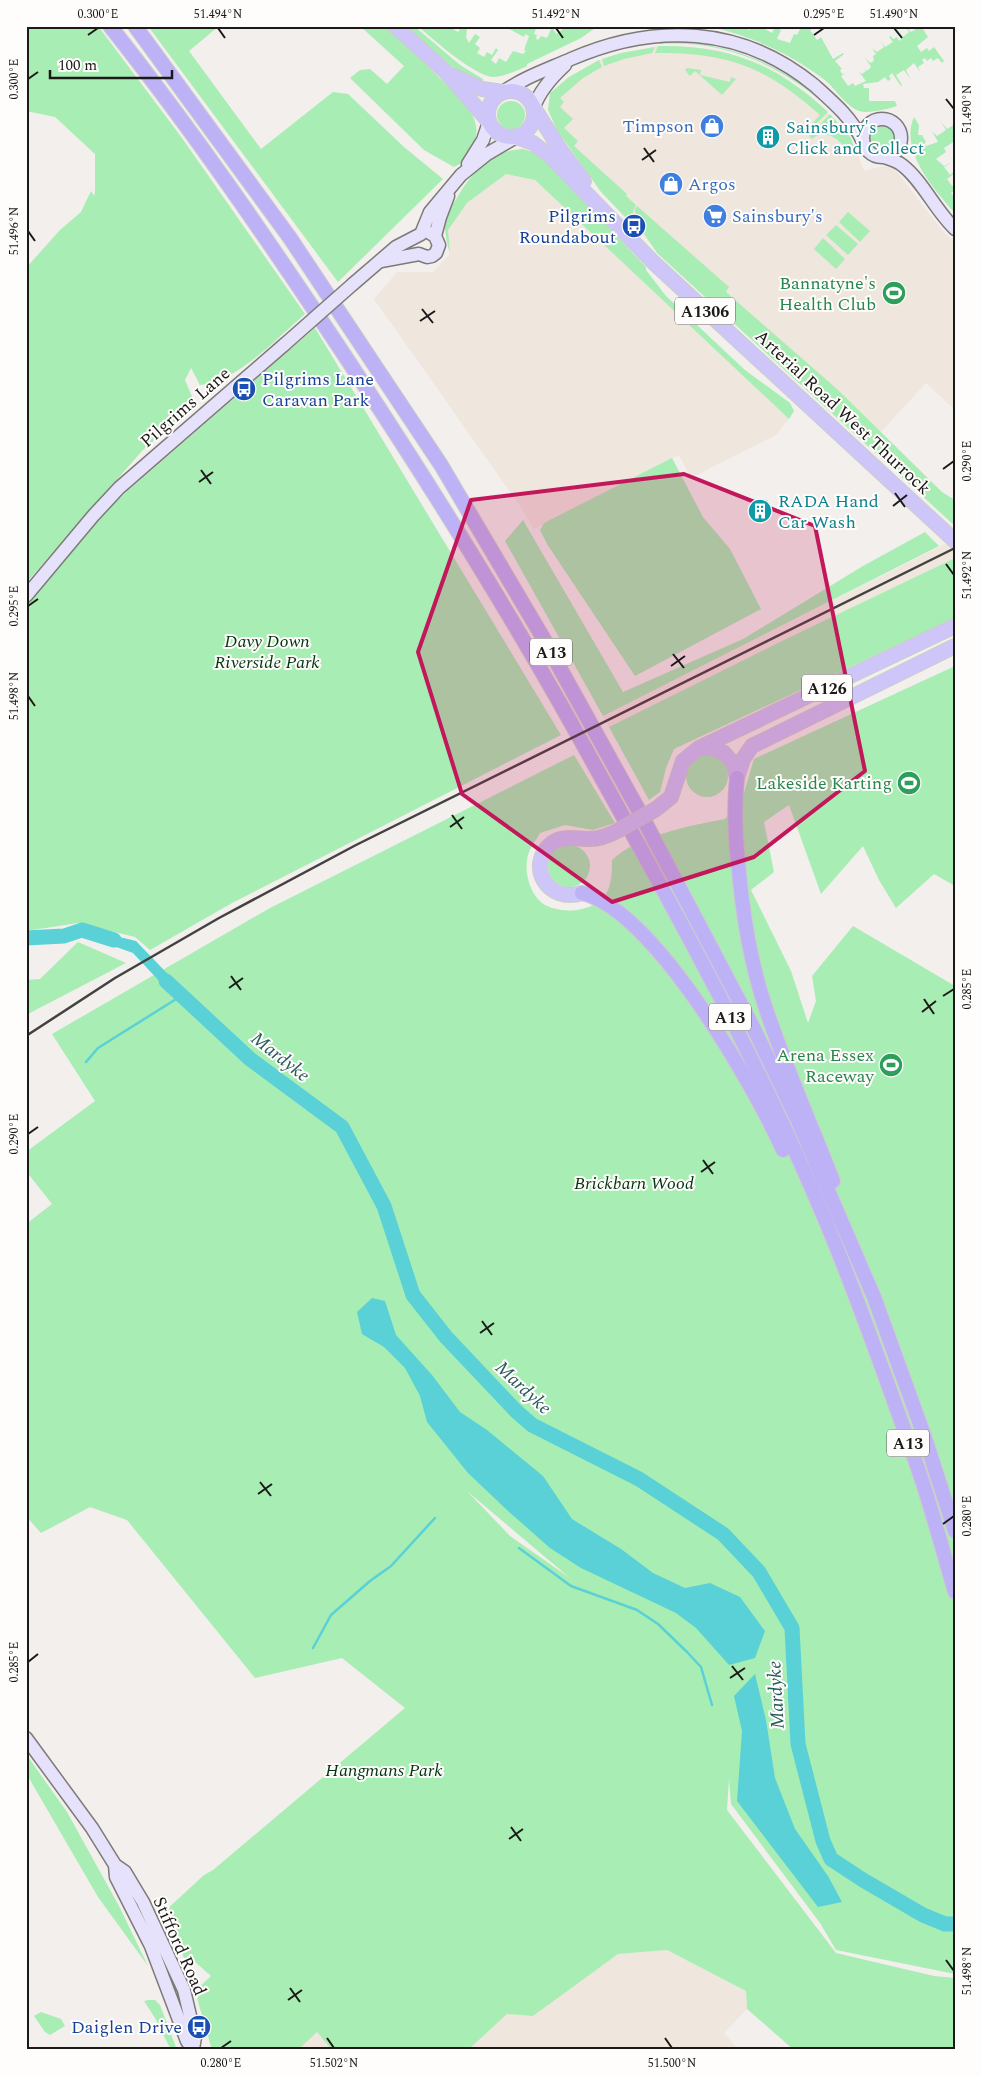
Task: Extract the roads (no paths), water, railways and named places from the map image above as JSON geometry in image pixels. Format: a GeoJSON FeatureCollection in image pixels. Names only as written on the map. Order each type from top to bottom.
{"type":"FeatureCollection","features":[{"type":"Feature","properties":{"kind":"highway","name":"A13"},"geometry":{"type":"LineString","coordinates":[[110,26],[277,253],[415,462],[515,623],[632,831],[745,1047],[814,1195],[855,1296],[917,1466],[955,1592]]}},
{"type":"Feature","properties":{"kind":"highway","name":"A13"},"geometry":{"type":"LineString","coordinates":[[135,26],[290,238],[441,465],[542,636],[639,811],[752,1027],[798,1121],[874,1297],[924,1435],[955,1531]]}},
{"type":"Feature","properties":{"kind":"highway","name":"A13"},"geometry":{"type":"LineString","coordinates":[[737,778],[734,815],[739,879],[747,937],[754,968],[764,1004],[862,1253],[874,1297]]}},
{"type":"Feature","properties":{"kind":"highway","name":"A13"},"geometry":{"type":"LineString","coordinates":[[582,893],[601,899],[626,919],[662,958],[706,1014],[758,1101],[785,1154],[834,1265],[855,1296]]}},
{"type":"Feature","properties":{"kind":"main road"},"geometry":{"type":"LineString","coordinates":[[395,26],[446,72],[494,130],[506,137],[516,137],[527,132],[534,119],[534,107],[538,95],[551,78],[571,60]]}},
{"type":"Feature","properties":{"kind":"main road"},"geometry":{"type":"LineString","coordinates":[[489,122],[488,110],[495,97],[533,74],[596,49],[651,36],[674,35],[715,38],[750,48],[785,64],[800,74],[846,115],[872,154],[901,164],[913,175],[930,200],[955,229]]}},
{"type":"Feature","properties":{"kind":"main road"},"geometry":{"type":"LineString","coordinates":[[446,72],[482,89],[522,93],[530,100],[534,107]]}},
{"type":"Feature","properties":{"kind":"main road","name":"Arterial Road West Thurrock"},"geometry":{"type":"LineString","coordinates":[[534,107],[560,149],[619,227]]}},
{"type":"Feature","properties":{"kind":"main road"},"geometry":{"type":"LineString","coordinates":[[846,115],[875,120],[884,119],[894,123],[900,131],[913,175]]}},
{"type":"Feature","properties":{"kind":"main road"},"geometry":{"type":"LineString","coordinates":[[864,142],[865,129],[875,120]]}},
{"type":"Feature","properties":{"kind":"main road","name":"Pilgrims Lane"},"geometry":{"type":"LineString","coordinates":[[381,261],[419,254],[427,257],[436,253],[439,245],[435,236],[447,198],[483,140],[489,122]]}},
{"type":"Feature","properties":{"kind":"main road","name":"Arterial Road West Thurrock"},"geometry":{"type":"LineString","coordinates":[[516,137],[542,149],[653,262],[950,537]]}},
{"type":"Feature","properties":{"kind":"main road","name":"Pilgrims Lane"},"geometry":{"type":"LineString","coordinates":[[26,596],[119,488],[396,247],[419,236],[430,212],[461,175],[487,154],[516,137]]}},
{"type":"Feature","properties":{"kind":"main road"},"geometry":{"type":"LineString","coordinates":[[884,157],[894,152],[901,138]]}},
{"type":"Feature","properties":{"kind":"main road"},"geometry":{"type":"LineString","coordinates":[[419,254],[414,246],[419,236],[430,233],[435,236]]}},
{"type":"Feature","properties":{"kind":"main road","name":"A126"},"geometry":{"type":"LineString","coordinates":[[582,893],[566,895],[552,891],[543,878],[540,870],[542,855],[551,844],[564,838],[599,838],[619,830],[656,810],[671,797],[683,761],[693,751],[955,626]]}},
{"type":"Feature","properties":{"kind":"main road","name":"A126"},"geometry":{"type":"LineString","coordinates":[[737,778],[743,759],[752,746],[955,646]]}},
{"type":"Feature","properties":{"kind":"main road"},"geometry":{"type":"LineString","coordinates":[[700,748],[712,748],[724,753],[733,763],[737,778]]}},
{"type":"Feature","properties":{"kind":"main road","name":"Stifford Road"},"geometry":{"type":"LineString","coordinates":[[26,1738],[92,1828],[115,1865],[125,1872],[143,1902],[184,1990],[195,2037],[193,2049]]}},
{"type":"Feature","properties":{"kind":"water"},"geometry":{"type":"Polygon","coordinates":[[[95,931],[136,941],[185,992],[176,999],[133,953],[97,940],[95,931]]]}},
{"type":"Feature","properties":{"kind":"water"},"geometry":{"type":"Polygon","coordinates":[[[372,1298],[385,1301],[396,1335],[432,1375],[460,1412],[487,1430],[543,1476],[572,1519],[621,1549],[653,1573],[685,1588],[710,1583],[740,1597],[765,1631],[755,1658],[729,1665],[696,1628],[676,1613],[581,1568],[550,1548],[507,1510],[468,1473],[427,1422],[420,1396],[405,1368],[384,1347],[362,1334],[357,1312],[372,1298]]]}},
{"type":"Feature","properties":{"kind":"water"},"geometry":{"type":"Polygon","coordinates":[[[755,1674],[766,1720],[775,1778],[795,1829],[828,1876],[842,1902],[818,1907],[737,1801],[742,1731],[734,1696],[755,1674]]]}},
{"type":"Feature","properties":{"kind":"waterway","name":"Mardyke"},"geometry":{"type":"LineString","coordinates":[[26,938],[64,936],[82,930],[114,940]]}},
{"type":"Feature","properties":{"kind":"waterway","name":"Mardyke"},"geometry":{"type":"LineString","coordinates":[[166,981],[250,1059],[342,1127],[384,1206],[413,1295],[446,1337],[516,1411],[532,1425],[639,1479],[723,1534],[759,1572],[792,1628],[798,1744],[823,1841],[831,1859],[923,1915],[945,1924],[955,1924]]}},
{"type":"Feature","properties":{"kind":"waterway"},"geometry":{"type":"LineString","coordinates":[[86,1062],[98,1048],[181,996]]}},
{"type":"Feature","properties":{"kind":"waterway"},"geometry":{"type":"LineString","coordinates":[[313,1648],[331,1615],[370,1581],[391,1566],[435,1518]]}},
{"type":"Feature","properties":{"kind":"waterway"},"geometry":{"type":"LineString","coordinates":[[519,1548],[571,1586],[637,1610],[658,1624],[701,1667],[712,1705]]}},
{"type":"Feature","properties":{"kind":"railway"},"geometry":{"type":"LineString","coordinates":[[26,1036],[115,978],[219,918],[356,845],[955,548]]}},
{"type":"Feature","properties":{"kind":"place","name":"Timpson"},"geometry":{"type":"Point","coordinates":[712,126]}},
{"type":"Feature","properties":{"kind":"place","name":"Sainsbury's Click and Collect"},"geometry":{"type":"Point","coordinates":[768,137]}},
{"type":"Feature","properties":{"kind":"place","name":"Argos"},"geometry":{"type":"Point","coordinates":[671,184]}},
{"type":"Feature","properties":{"kind":"place","name":"Sainsbury's"},"geometry":{"type":"Point","coordinates":[715,216]}},
{"type":"Feature","properties":{"kind":"place","name":"Pilgrims Roundabout"},"geometry":{"type":"Point","coordinates":[634,226]}},
{"type":"Feature","properties":{"kind":"place","name":"Bannatyne's Health Club"},"geometry":{"type":"Point","coordinates":[894,293]}},
{"type":"Feature","properties":{"kind":"place","name":"Pilgrims Lane Caravan Park"},"geometry":{"type":"Point","coordinates":[244,389]}},
{"type":"Feature","properties":{"kind":"place","name":"RADA Hand Car Wash"},"geometry":{"type":"Point","coordinates":[760,511]}},
{"type":"Feature","properties":{"kind":"place","name":"Lakeside Karting"},"geometry":{"type":"Point","coordinates":[909,783]}},
{"type":"Feature","properties":{"kind":"place","name":"Arena Essex Raceway"},"geometry":{"type":"Point","coordinates":[891,1065]}},
{"type":"Feature","properties":{"kind":"place","name":"Daiglen Drive"},"geometry":{"type":"Point","coordinates":[199,2027]}},
{"type":"Feature","properties":{"kind":"park label","name":"Davy Down Riverside Park"},"geometry":{"type":"Point","coordinates":[267,651]}},
{"type":"Feature","properties":{"kind":"park label","name":"Brickbarn Wood"},"geometry":{"type":"Point","coordinates":[634,1183]}},
{"type":"Feature","properties":{"kind":"park label","name":"Hangmans Park"},"geometry":{"type":"Point","coordinates":[384,1770]}}]}
